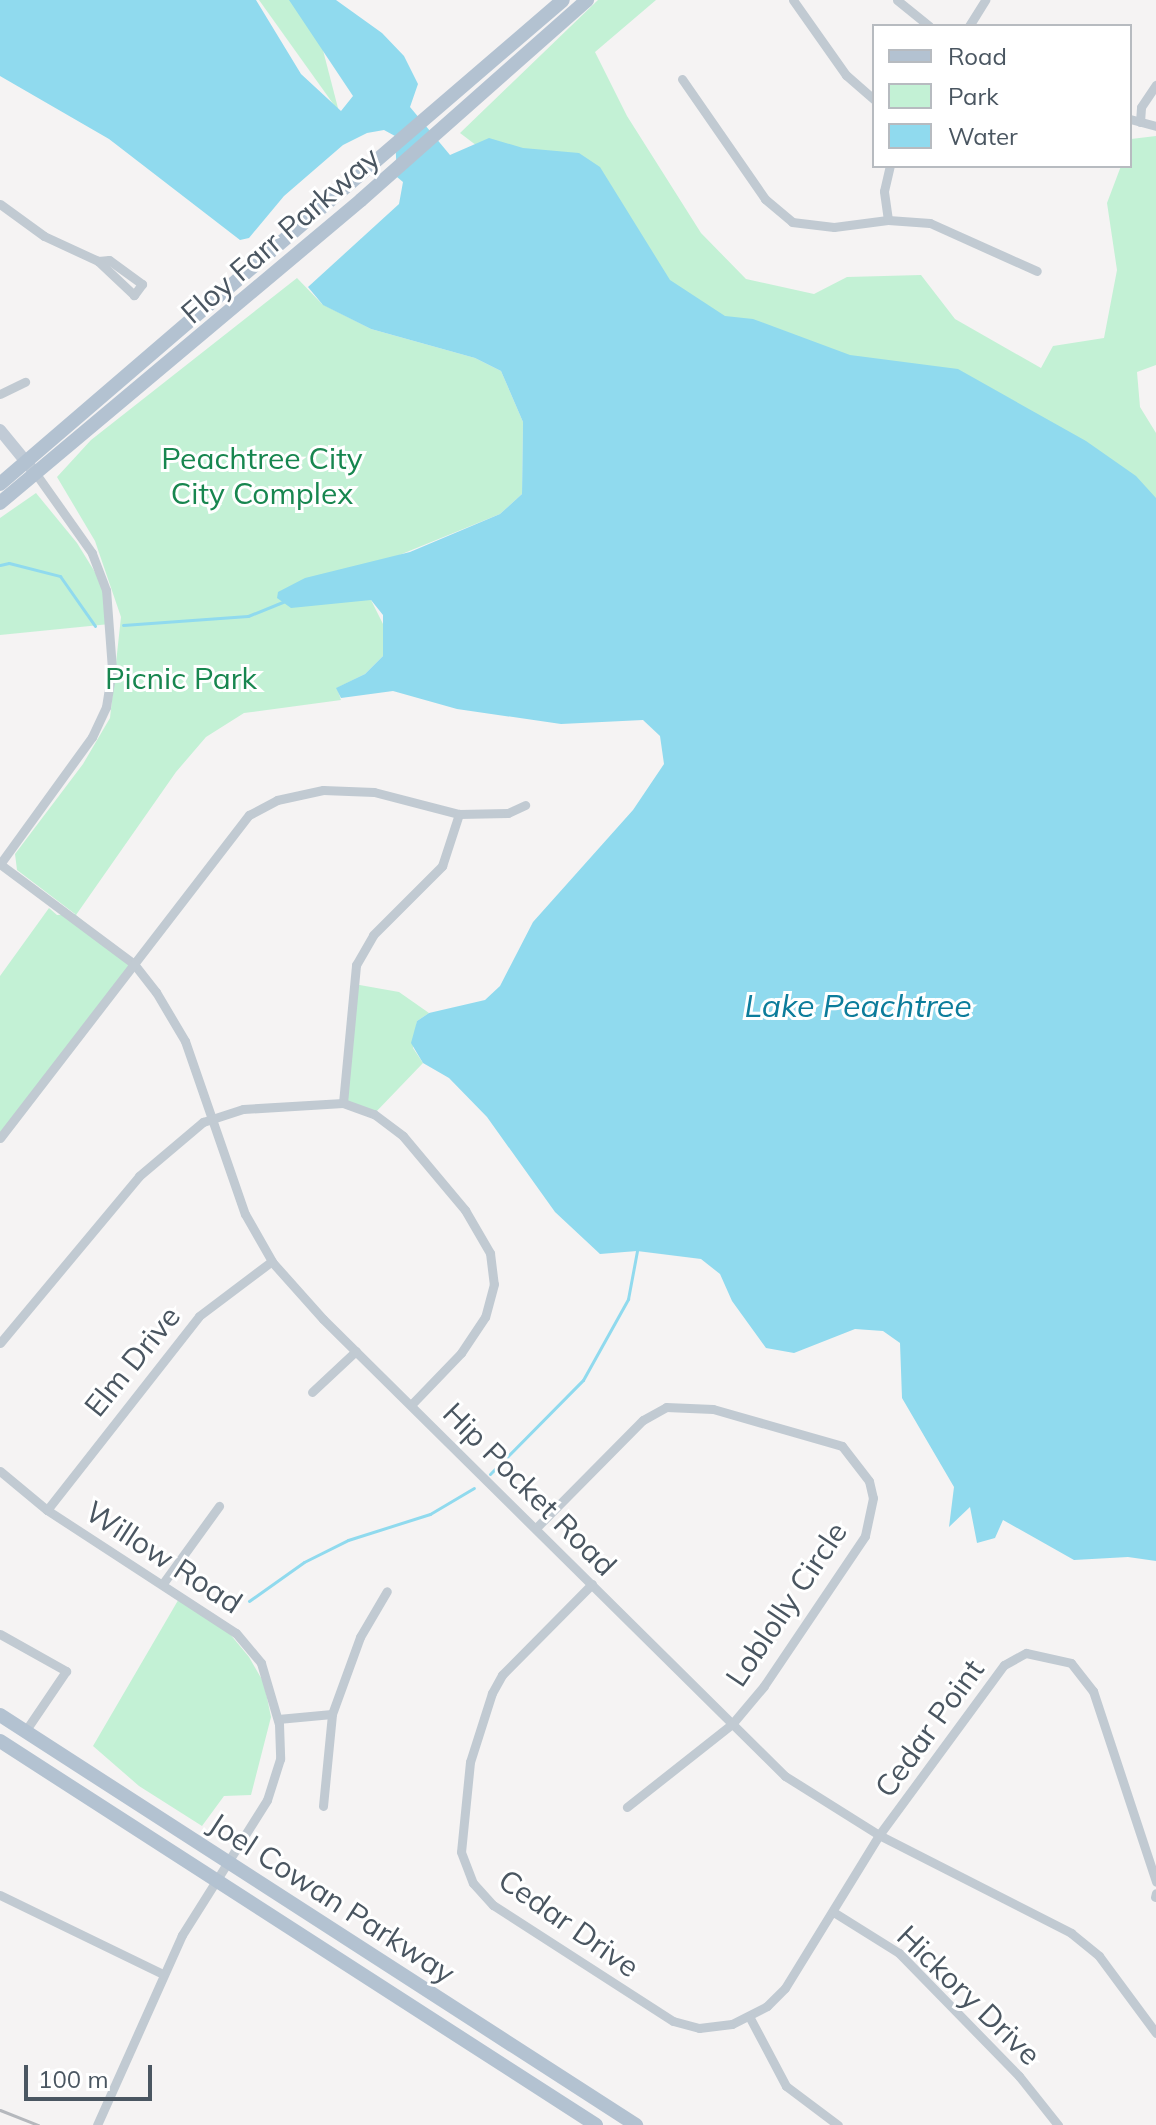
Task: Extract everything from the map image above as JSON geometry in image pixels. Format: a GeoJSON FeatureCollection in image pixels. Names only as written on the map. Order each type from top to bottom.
{"type":"FeatureCollection","features":[{"type":"Feature","properties":{"kind":"main road","name":"Floy Farr Parkway"},"geometry":{"type":"LineString","coordinates":[[0,503],[31,468],[563,0]]}},
{"type":"Feature","properties":{"kind":"main road","name":"Floy Farr Parkway"},"geometry":{"type":"LineString","coordinates":[[0,484],[31,468],[389,176],[587,0]]}},
{"type":"Feature","properties":{"kind":"main road","name":"Joel Cowan Parkway"},"geometry":{"type":"LineString","coordinates":[[0,1715],[636,2125]]}},
{"type":"Feature","properties":{"kind":"main road","name":"Joel Cowan Parkway"},"geometry":{"type":"LineString","coordinates":[[0,1741],[596,2125]]}},
{"type":"Feature","properties":{"kind":"street"},"geometry":{"type":"LineString","coordinates":[[793,0],[846,75],[872,97]]}},
{"type":"Feature","properties":{"kind":"street"},"geometry":{"type":"LineString","coordinates":[[897,0],[927,24]]}},
{"type":"Feature","properties":{"kind":"street"},"geometry":{"type":"LineString","coordinates":[[970,24],[985,0]]}},
{"type":"Feature","properties":{"kind":"street"},"geometry":{"type":"LineString","coordinates":[[682,79],[779,213],[808,226],[888,220],[930,223],[1037,271]]}},
{"type":"Feature","properties":{"kind":"street"},"geometry":{"type":"LineString","coordinates":[[1156,85],[1135,120],[1156,126]]}},
{"type":"Feature","properties":{"kind":"street"},"geometry":{"type":"LineString","coordinates":[[888,220],[884,191],[890,168]]}},
{"type":"Feature","properties":{"kind":"street"},"geometry":{"type":"LineString","coordinates":[[0,204],[44,236],[98,261],[134,295],[142,284],[109,260],[98,261]]}},
{"type":"Feature","properties":{"kind":"street"},"geometry":{"type":"LineString","coordinates":[[0,394],[25,382]]}},
{"type":"Feature","properties":{"kind":"street"},"geometry":{"type":"LineString","coordinates":[[0,430],[92,553],[108,603],[112,669],[106,707],[92,737],[0,864]]}},
{"type":"Feature","properties":{"kind":"street"},"geometry":{"type":"LineString","coordinates":[[0,1138],[230,833],[263,806],[296,795],[347,790],[459,814],[508,813],[525,805]]}},
{"type":"Feature","properties":{"kind":"street"},"geometry":{"type":"LineString","coordinates":[[343,1103],[356,965],[373,935],[442,866],[459,814]]}},
{"type":"Feature","properties":{"kind":"street","name":"Hip Pocket Road"},"geometry":{"type":"LineString","coordinates":[[0,864],[134,964],[185,1041],[245,1214],[272,1261],[356,1351],[732,1724],[803,1790],[879,1835],[1071,1933],[1099,1956],[1156,2033]]}},
{"type":"Feature","properties":{"kind":"street"},"geometry":{"type":"LineString","coordinates":[[0,1343],[139,1176],[211,1117],[276,1105],[343,1103],[374,1114],[403,1136],[465,1210],[490,1253],[494,1284],[485,1317],[461,1353],[411,1405]]}},
{"type":"Feature","properties":{"kind":"street","name":"Elm Drive"},"geometry":{"type":"LineString","coordinates":[[47,1510],[199,1316],[272,1261]]}},
{"type":"Feature","properties":{"kind":"street"},"geometry":{"type":"LineString","coordinates":[[312,1392],[356,1351]]}},
{"type":"Feature","properties":{"kind":"street","name":"Loblolly Circle"},"geometry":{"type":"LineString","coordinates":[[536,1528],[643,1420],[666,1407],[713,1409],[842,1446],[869,1481],[873,1498],[865,1536],[764,1686],[732,1724],[627,1807]]}},
{"type":"Feature","properties":{"kind":"street","name":"Willow Road"},"geometry":{"type":"LineString","coordinates":[[0,1471],[47,1510],[164,1582],[246,1642],[261,1663],[278,1719],[280,1759],[273,1785],[214,1878],[163,1974],[97,2125]]}},
{"type":"Feature","properties":{"kind":"street"},"geometry":{"type":"LineString","coordinates":[[164,1582],[219,1506]]}},
{"type":"Feature","properties":{"kind":"street","name":"Cedar Drive"},"geometry":{"type":"LineString","coordinates":[[592,1584],[502,1675],[483,1713],[462,1808],[464,1867],[493,1905],[660,2015],[713,2029],[750,2018],[785,1988],[835,1913],[879,1835]]}},
{"type":"Feature","properties":{"kind":"street"},"geometry":{"type":"LineString","coordinates":[[323,1806],[332,1714],[360,1637],[387,1591]]}},
{"type":"Feature","properties":{"kind":"street"},"geometry":{"type":"LineString","coordinates":[[0,1634],[66,1671],[26,1730]]}},
{"type":"Feature","properties":{"kind":"street","name":"Cedar Point"},"geometry":{"type":"LineString","coordinates":[[879,1835],[1004,1665],[1026,1653],[1047,1654],[1071,1663],[1093,1691],[1156,1882]]}},
{"type":"Feature","properties":{"kind":"street"},"geometry":{"type":"LineString","coordinates":[[278,1719],[332,1714]]}},
{"type":"Feature","properties":{"kind":"street"},"geometry":{"type":"LineString","coordinates":[[0,1895],[163,1974]]}},
{"type":"Feature","properties":{"kind":"street","name":"Hickory Drive"},"geometry":{"type":"LineString","coordinates":[[835,1913],[899,1953],[1019,2076],[1058,2125]]}},
{"type":"Feature","properties":{"kind":"street"},"geometry":{"type":"LineString","coordinates":[[750,2018],[786,2086],[838,2125]]}},
{"type":"Feature","properties":{"kind":"green space"},"geometry":{"type":"Polygon","coordinates":[[[259,0],[310,0],[339,112],[259,0]]]}},
{"type":"Feature","properties":{"kind":"green space"},"geometry":{"type":"Polygon","coordinates":[[[598,0],[656,0],[595,52],[627,116],[701,233],[746,279],[814,294],[847,277],[921,275],[955,319],[1041,368],[1053,346],[1104,338],[1117,270],[1107,203],[1120,168],[1132,168],[1132,139],[1156,136],[1156,365],[1137,372],[1140,407],[1156,433],[1156,514],[707,321],[460,133],[598,0]]]}},
{"type":"Feature","properties":{"kind":"green space","name":"Peachtree City City Complex"},"geometry":{"type":"Polygon","coordinates":[[[297,278],[322,304],[371,329],[475,358],[501,371],[523,422],[522,494],[500,514],[392,558],[371,600],[386,630],[383,656],[365,674],[337,688],[341,700],[244,713],[206,737],[176,772],[76,915],[134,964],[0,1138],[0,976],[49,908],[57,915],[75,914],[17,870],[15,854],[83,764],[110,718],[121,617],[95,541],[57,477],[91,440],[297,278]]]}},
{"type":"Feature","properties":{"kind":"green space"},"geometry":{"type":"Polygon","coordinates":[[[36,493],[77,543],[106,590],[110,624],[0,635],[0,518],[36,493]]]}},
{"type":"Feature","properties":{"kind":"green space"},"geometry":{"type":"Polygon","coordinates":[[[354,984],[399,992],[429,1013],[417,1021],[413,1048],[423,1063],[374,1114],[343,1103],[354,984]]]}},
{"type":"Feature","properties":{"kind":"green space"},"geometry":{"type":"Polygon","coordinates":[[[180,1597],[230,1634],[249,1657],[264,1683],[271,1717],[251,1795],[224,1796],[202,1826],[139,1786],[93,1746],[180,1597]]]}},
{"type":"Feature","properties":{"kind":"water","name":"Lake Peachtree"},"geometry":{"type":"Polygon","coordinates":[[[0,0],[256,0],[301,74],[341,111],[353,96],[289,0],[336,0],[382,33],[404,56],[418,84],[410,107],[450,155],[489,138],[523,148],[579,153],[600,167],[670,280],[725,316],[753,319],[850,355],[958,369],[1086,441],[1136,476],[1156,498],[1156,1561],[1128,1557],[1074,1560],[1003,1520],[995,1538],[977,1543],[970,1507],[949,1527],[954,1487],[902,1398],[900,1343],[883,1331],[855,1329],[794,1353],[766,1348],[732,1301],[720,1274],[701,1259],[637,1251],[600,1254],[555,1212],[487,1117],[449,1078],[423,1063],[411,1043],[417,1021],[429,1013],[485,1000],[500,986],[533,922],[633,810],[664,764],[660,736],[643,720],[561,724],[457,709],[393,691],[341,698],[336,688],[365,674],[383,656],[383,615],[371,600],[291,608],[277,598],[278,592],[305,578],[410,552],[500,514],[522,494],[523,422],[501,371],[475,358],[371,329],[323,305],[308,287],[399,204],[403,182],[397,177],[395,136],[384,130],[367,133],[343,145],[284,196],[249,238],[240,240],[109,139],[0,76],[0,0]]]}},
{"type":"Feature","properties":{"kind":"waterway"},"geometry":{"type":"LineString","coordinates":[[0,565],[9,563],[60,576],[95,626]]}},
{"type":"Feature","properties":{"kind":"waterway"},"geometry":{"type":"LineString","coordinates":[[123,625],[248,616],[283,602]]}},
{"type":"Feature","properties":{"kind":"waterway"},"geometry":{"type":"LineString","coordinates":[[490,1474],[583,1380],[628,1299],[637,1251]]}},
{"type":"Feature","properties":{"kind":"waterway"},"geometry":{"type":"LineString","coordinates":[[249,1601],[304,1562],[348,1540],[430,1514],[474,1488]]}},
{"type":"Feature","properties":{"kind":"railway"},"geometry":{"type":"LineString","coordinates":[[0,2110],[38,2125]]}},
{"type":"Feature","properties":{"kind":"park label","name":"Picnic Park"},"geometry":{"type":"Point","coordinates":[181,678]}}]}
